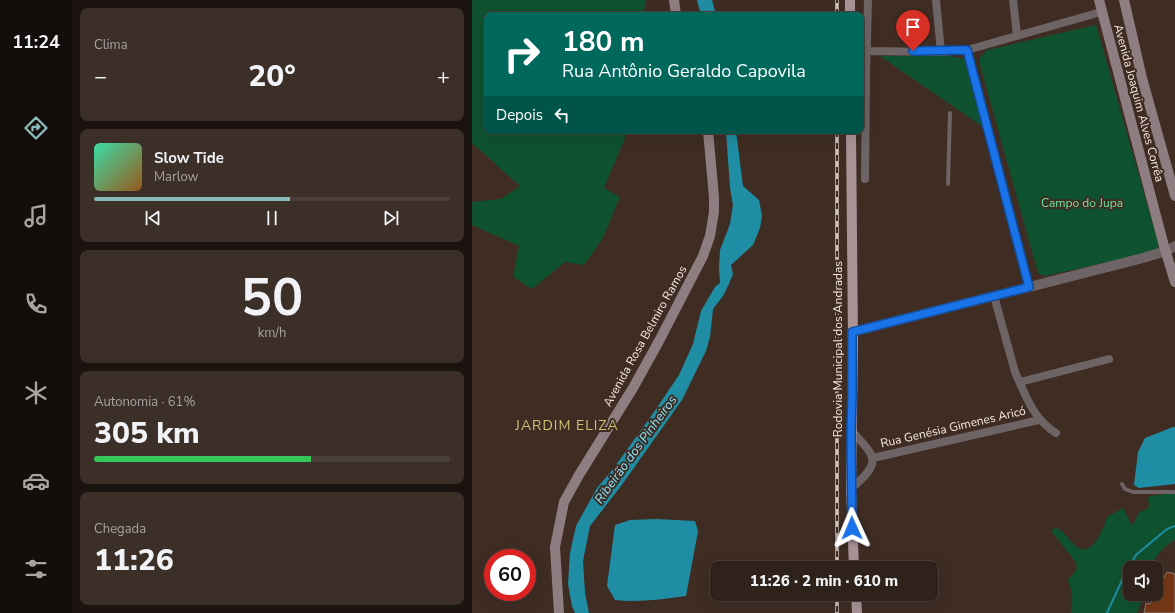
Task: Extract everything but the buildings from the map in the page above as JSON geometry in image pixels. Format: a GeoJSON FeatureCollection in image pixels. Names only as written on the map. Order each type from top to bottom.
{"type":"FeatureCollection","features":[{"type":"Feature","properties":{"kind":"main road"},"geometry":{"type":"LineString","coordinates":[[674,0],[676,12]]}},
{"type":"Feature","properties":{"kind":"main road"},"geometry":{"type":"LineString","coordinates":[[850,0],[850,12]]}},
{"type":"Feature","properties":{"kind":"main road","name":"Avenida Joaquim Alves Corrêa"},"geometry":{"type":"LineString","coordinates":[[1099,0],[1170,249],[1175,282]]}},
{"type":"Feature","properties":{"kind":"main road","name":"Avenida Joaquim Alves Corrêa"},"geometry":{"type":"LineString","coordinates":[[1124,0],[1142,78],[1175,196]]}},
{"type":"Feature","properties":{"kind":"main road","name":"Avenida Rosa Belmiro Ramos"},"geometry":{"type":"LineString","coordinates":[[559,613],[555,547],[564,502],[659,341],[703,256],[710,236],[714,212],[714,197],[708,134]]}},
{"type":"Feature","properties":{"kind":"main road","name":"Rodovia Municipal dos Andradas"},"geometry":{"type":"LineString","coordinates":[[851,134],[851,489],[854,561]]}},
{"type":"Feature","properties":{"kind":"main road"},"geometry":{"type":"LineString","coordinates":[[856,601],[857,613]]}},
{"type":"Feature","properties":{"kind":"street"},"geometry":{"type":"LineString","coordinates":[[865,179],[868,0]]}},
{"type":"Feature","properties":{"kind":"street"},"geometry":{"type":"LineString","coordinates":[[936,0],[941,52]]}},
{"type":"Feature","properties":{"kind":"street"},"geometry":{"type":"LineString","coordinates":[[1013,0],[1017,35]]}},
{"type":"Feature","properties":{"kind":"street"},"geometry":{"type":"LineString","coordinates":[[867,51],[941,52],[967,50],[1102,12]]}},
{"type":"Feature","properties":{"kind":"street"},"geometry":{"type":"LineString","coordinates":[[967,50],[1029,287]]}},
{"type":"Feature","properties":{"kind":"street"},"geometry":{"type":"LineString","coordinates":[[852,332],[1170,249]]}},
{"type":"Feature","properties":{"kind":"street"},"geometry":{"type":"LineString","coordinates":[[994,296],[1016,372],[1032,409],[1039,420],[1056,433]]}},
{"type":"Feature","properties":{"kind":"street"},"geometry":{"type":"LineString","coordinates":[[1020,382],[1109,359]]}},
{"type":"Feature","properties":{"kind":"street","name":"Rua Genésia Gimenes Aricó"},"geometry":{"type":"LineString","coordinates":[[873,458],[1039,420]]}},
{"type":"Feature","properties":{"kind":"street"},"geometry":{"type":"LineString","coordinates":[[851,430],[869,449],[873,458],[869,471],[851,489]]}},
{"type":"Feature","properties":{"kind":"lane"},"geometry":{"type":"LineString","coordinates":[[948,184],[950,113]]}},
{"type":"Feature","properties":{"kind":"lane"},"geometry":{"type":"LineString","coordinates":[[1122,484],[1125,489],[1133,492],[1175,492]]}},
{"type":"Feature","properties":{"kind":"green space"},"geometry":{"type":"Polygon","coordinates":[[[472,0],[645,0],[644,12],[484,12],[484,134],[627,134],[604,188],[620,197],[603,238],[584,265],[565,262],[532,289],[513,277],[519,246],[472,225],[472,202],[501,199],[520,186],[472,143],[472,0]]]}},
{"type":"Feature","properties":{"kind":"green space","name":"Campo do Jupa"},"geometry":{"type":"Polygon","coordinates":[[[1096,25],[1159,246],[1153,252],[1045,276],[1038,273],[980,65],[980,58],[987,50],[1096,25]]]}},
{"type":"Feature","properties":{"kind":"green space"},"geometry":{"type":"Polygon","coordinates":[[[880,56],[948,56],[965,59],[986,129],[880,56]]]}},
{"type":"Feature","properties":{"kind":"green space"},"geometry":{"type":"Polygon","coordinates":[[[1175,493],[1175,540],[1167,545],[1154,561],[1123,561],[1123,601],[1142,601],[1137,613],[1071,613],[1072,597],[1068,581],[1077,568],[1075,561],[1051,531],[1055,528],[1058,529],[1064,533],[1076,546],[1082,549],[1087,548],[1092,545],[1100,534],[1107,517],[1123,508],[1131,524],[1133,525],[1139,512],[1147,509],[1149,505],[1148,498],[1150,496],[1175,493]]]}},
{"type":"Feature","properties":{"kind":"water"},"geometry":{"type":"Polygon","coordinates":[[[697,0],[712,0],[715,12],[700,12],[697,0]]]}},
{"type":"Feature","properties":{"kind":"water","name":"Ribeirão dos Pinheiros"},"geometry":{"type":"Polygon","coordinates":[[[726,134],[736,134],[743,186],[759,200],[762,216],[760,228],[753,245],[731,265],[733,274],[723,296],[713,309],[710,337],[706,351],[682,400],[621,486],[590,526],[583,561],[585,593],[589,613],[575,613],[572,606],[568,584],[570,553],[576,526],[597,488],[613,469],[679,375],[693,344],[701,311],[715,287],[720,283],[720,250],[730,224],[733,205],[730,188],[726,134]]]}},
{"type":"Feature","properties":{"kind":"water"},"geometry":{"type":"Polygon","coordinates":[[[1175,427],[1175,484],[1139,488],[1134,485],[1138,452],[1145,438],[1175,427]]]}},
{"type":"Feature","properties":{"kind":"water"},"geometry":{"type":"Polygon","coordinates":[[[656,519],[695,521],[698,531],[686,596],[641,601],[615,600],[607,586],[615,525],[630,520],[656,519]]]}},
{"type":"Feature","properties":{"kind":"waterway"},"geometry":{"type":"LineString","coordinates":[[1107,613],[1123,578],[1136,555],[1167,529],[1175,526]]}},
{"type":"Feature","properties":{"kind":"railway"},"geometry":{"type":"LineString","coordinates":[[837,0],[837,12]]}},
{"type":"Feature","properties":{"kind":"railway"},"geometry":{"type":"LineString","coordinates":[[837,134],[837,561]]}},
{"type":"Feature","properties":{"kind":"railway"},"geometry":{"type":"LineString","coordinates":[[837,601],[837,613]]}},
{"type":"Feature","properties":{"kind":"district","name":"JARDIM ELIZA"},"geometry":{"type":"Point","coordinates":[567,425]}},
{"type":"Feature","properties":{"kind":"route"},"geometry":{"type":"LineString","coordinates":[[852,528],[852,332],[1029,287],[967,50],[941,52],[913,51]]}}]}
